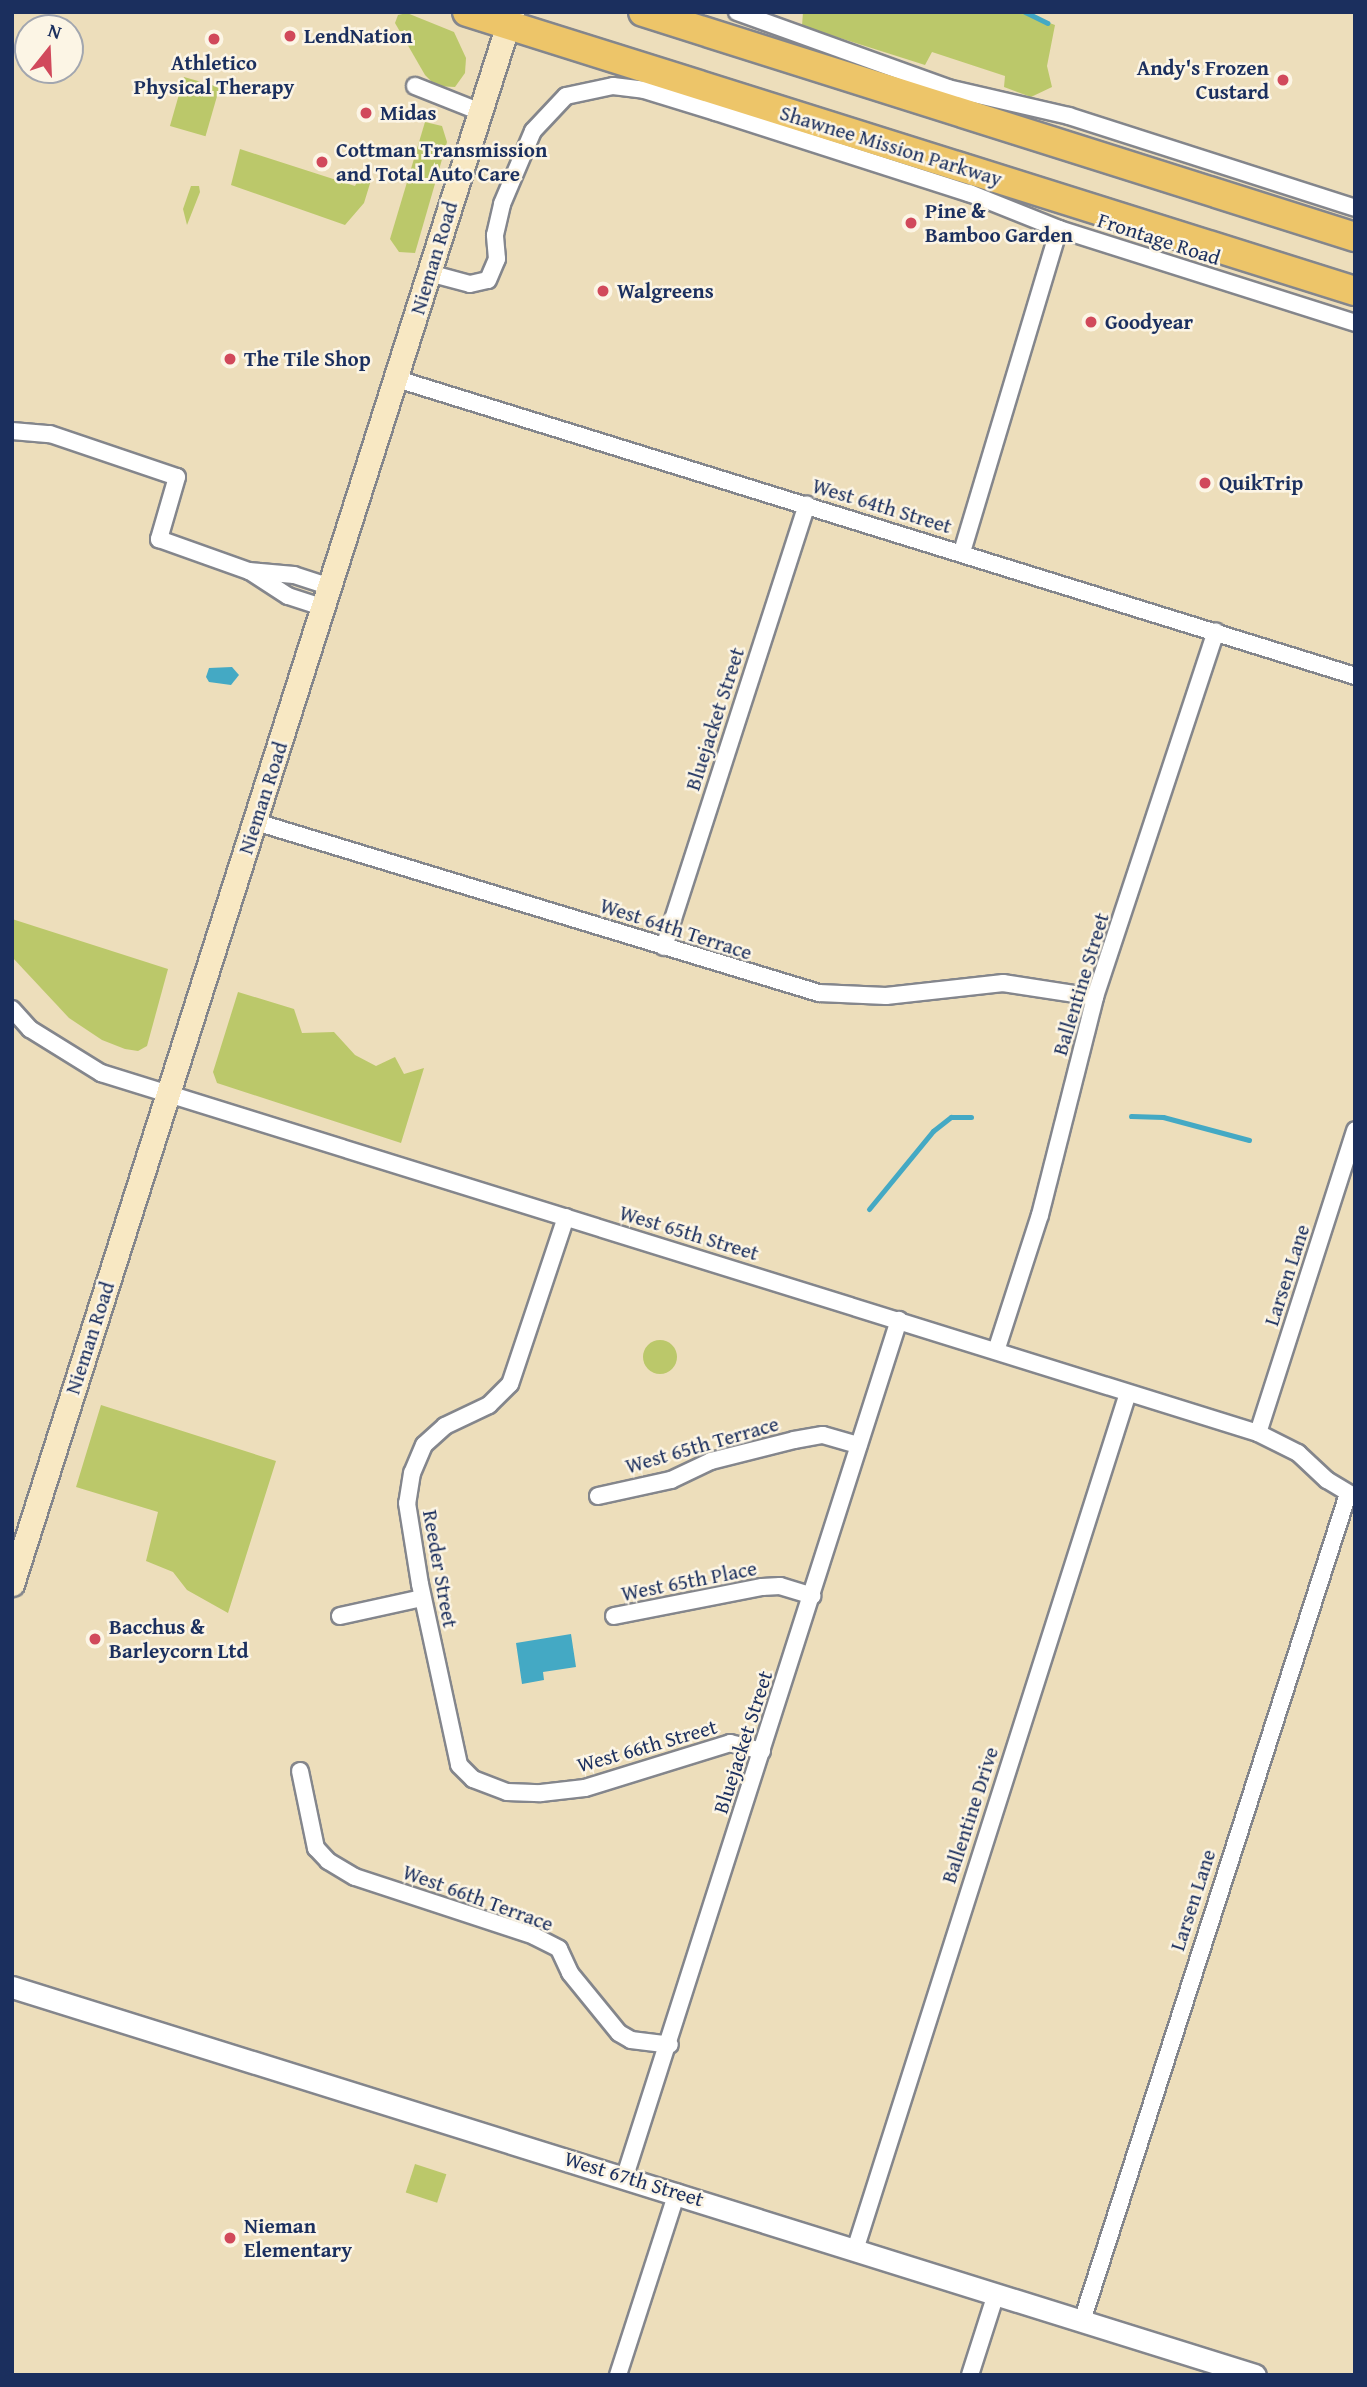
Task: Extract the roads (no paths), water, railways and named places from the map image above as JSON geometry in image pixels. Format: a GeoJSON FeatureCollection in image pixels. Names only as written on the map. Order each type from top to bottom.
{"type":"FeatureCollection","features":[{"type":"Feature","properties":{"kind":"highway","name":"Shawnee Mission Parkway"},"geometry":{"type":"LineString","coordinates":[[467,12],[510,18],[1355,291]]}},
{"type":"Feature","properties":{"kind":"highway"},"geometry":{"type":"LineString","coordinates":[[643,12],[1355,237]]}},
{"type":"Feature","properties":{"kind":"main road","name":"Nieman Road"},"geometry":{"type":"LineString","coordinates":[[12,1584],[397,379],[478,111],[510,18]]}},
{"type":"Feature","properties":{"kind":"street"},"geometry":{"type":"LineString","coordinates":[[737,12],[948,88],[1069,116],[1355,208]]}},
{"type":"Feature","properties":{"kind":"street"},"geometry":{"type":"LineString","coordinates":[[415,86],[478,111]]}},
{"type":"Feature","properties":{"kind":"street","name":"Frontage Road"},"geometry":{"type":"LineString","coordinates":[[429,273],[470,284],[488,280],[497,259],[495,235],[502,204],[533,131],[555,103],[566,96],[613,86],[663,95],[956,189],[1059,229],[1355,323]]}},
{"type":"Feature","properties":{"kind":"street"},"geometry":{"type":"LineString","coordinates":[[962,552],[1059,229]]}},
{"type":"Feature","properties":{"kind":"street","name":"West 64th Street"},"geometry":{"type":"LineString","coordinates":[[397,379],[962,552],[1355,677]]}},
{"type":"Feature","properties":{"kind":"street"},"geometry":{"type":"LineString","coordinates":[[12,431],[50,434],[177,477],[159,539],[249,571],[293,575],[327,598]]}},
{"type":"Feature","properties":{"kind":"street","name":"Bluejacket Street"},"geometry":{"type":"LineString","coordinates":[[664,947],[807,505]]}},
{"type":"Feature","properties":{"kind":"street","name":"Ballentine Street"},"geometry":{"type":"LineString","coordinates":[[996,1351],[1043,1204],[1095,997],[1216,632]]}},
{"type":"Feature","properties":{"kind":"street","name":"West 64th Terrace"},"geometry":{"type":"LineString","coordinates":[[256,822],[819,993],[886,996],[1003,983],[1095,997]]}},
{"type":"Feature","properties":{"kind":"street","name":"West 65th Street"},"geometry":{"type":"LineString","coordinates":[[12,1009],[30,1029],[72,1058],[168,1094],[1258,1433],[1298,1453],[1351,1496]]}},
{"type":"Feature","properties":{"kind":"street","name":"Larsen Lane"},"geometry":{"type":"LineString","coordinates":[[1258,1433],[1355,1130]]}},
{"type":"Feature","properties":{"kind":"street","name":"Reeder Street"},"geometry":{"type":"LineString","coordinates":[[463,1772],[422,1598],[407,1503],[412,1473],[424,1445],[438,1432],[489,1405],[510,1384],[566,1217]]}},
{"type":"Feature","properties":{"kind":"street","name":"Bluejacket Street"},"geometry":{"type":"LineString","coordinates":[[625,2176],[670,2045],[898,1320]]}},
{"type":"Feature","properties":{"kind":"street","name":"Ballentine Drive"},"geometry":{"type":"LineString","coordinates":[[855,2250],[1128,1393]]}},
{"type":"Feature","properties":{"kind":"street","name":"West 65th Terrace"},"geometry":{"type":"LineString","coordinates":[[598,1496],[671,1480],[711,1461],[794,1440],[823,1435],[859,1445]]}},
{"type":"Feature","properties":{"kind":"street","name":"Larsen Lane"},"geometry":{"type":"LineString","coordinates":[[1082,2320],[1351,1496]]}},
{"type":"Feature","properties":{"kind":"street","name":"West 65th Place"},"geometry":{"type":"LineString","coordinates":[[614,1616],[762,1587],[780,1586],[812,1596]]}},
{"type":"Feature","properties":{"kind":"street"},"geometry":{"type":"LineString","coordinates":[[340,1616],[422,1598]]}},
{"type":"Feature","properties":{"kind":"street","name":"West 66th Street"},"geometry":{"type":"LineString","coordinates":[[463,1772],[507,1792],[541,1793],[585,1788],[730,1743],[762,1751]]}},
{"type":"Feature","properties":{"kind":"street","name":"West 66th Terrace"},"geometry":{"type":"LineString","coordinates":[[300,1772],[316,1847],[328,1861],[355,1877],[559,1949],[570,1973],[619,2033],[631,2040],[670,2045]]}},
{"type":"Feature","properties":{"kind":"street","name":"West 67th Street"},"geometry":{"type":"LineString","coordinates":[[12,1987],[677,2192],[1242,2373]]}},
{"type":"Feature","properties":{"kind":"street"},"geometry":{"type":"LineString","coordinates":[[618,2375],[677,2192]]}},
{"type":"Feature","properties":{"kind":"street"},"geometry":{"type":"LineString","coordinates":[[970,2375],[996,2294]]}},
{"type":"Feature","properties":{"kind":"water"},"geometry":{"type":"Polygon","coordinates":[[[232,667],[239,675],[231,685],[209,682],[206,677],[209,668],[232,667]]]}},
{"type":"Feature","properties":{"kind":"water"},"geometry":{"type":"Polygon","coordinates":[[[571,1634],[576,1667],[543,1672],[544,1680],[522,1684],[516,1643],[571,1634]]]}},
{"type":"Feature","properties":{"kind":"waterway"},"geometry":{"type":"LineString","coordinates":[[1025,12],[1048,23]]}},
{"type":"Feature","properties":{"kind":"waterway"},"geometry":{"type":"LineString","coordinates":[[1131,1116],[1163,1117],[1249,1140]]}},
{"type":"Feature","properties":{"kind":"waterway"},"geometry":{"type":"LineString","coordinates":[[869,1209],[933,1131],[951,1117],[971,1117]]}},
{"type":"Feature","properties":{"kind":"place","name":"LendNation"},"geometry":{"type":"Point","coordinates":[290,36]}},
{"type":"Feature","properties":{"kind":"place","name":"Athletico Physical Therapy"},"geometry":{"type":"Point","coordinates":[214,39]}},
{"type":"Feature","properties":{"kind":"place","name":"Andy's Frozen Custard"},"geometry":{"type":"Point","coordinates":[1283,80]}},
{"type":"Feature","properties":{"kind":"place","name":"Midas"},"geometry":{"type":"Point","coordinates":[366,113]}},
{"type":"Feature","properties":{"kind":"place","name":"Cottman Transmission and Total Auto Care"},"geometry":{"type":"Point","coordinates":[322,162]}},
{"type":"Feature","properties":{"kind":"place","name":"Pine & Bamboo Garden"},"geometry":{"type":"Point","coordinates":[911,223]}},
{"type":"Feature","properties":{"kind":"place","name":"Walgreens"},"geometry":{"type":"Point","coordinates":[603,291]}},
{"type":"Feature","properties":{"kind":"place","name":"Goodyear"},"geometry":{"type":"Point","coordinates":[1091,322]}},
{"type":"Feature","properties":{"kind":"place","name":"The Tile Shop"},"geometry":{"type":"Point","coordinates":[230,359]}},
{"type":"Feature","properties":{"kind":"place","name":"QuikTrip"},"geometry":{"type":"Point","coordinates":[1205,483]}},
{"type":"Feature","properties":{"kind":"place","name":"Bacchus & Barleycorn Ltd"},"geometry":{"type":"Point","coordinates":[95,1639]}},
{"type":"Feature","properties":{"kind":"place","name":"Nieman Elementary"},"geometry":{"type":"Point","coordinates":[230,2238]}}]}
